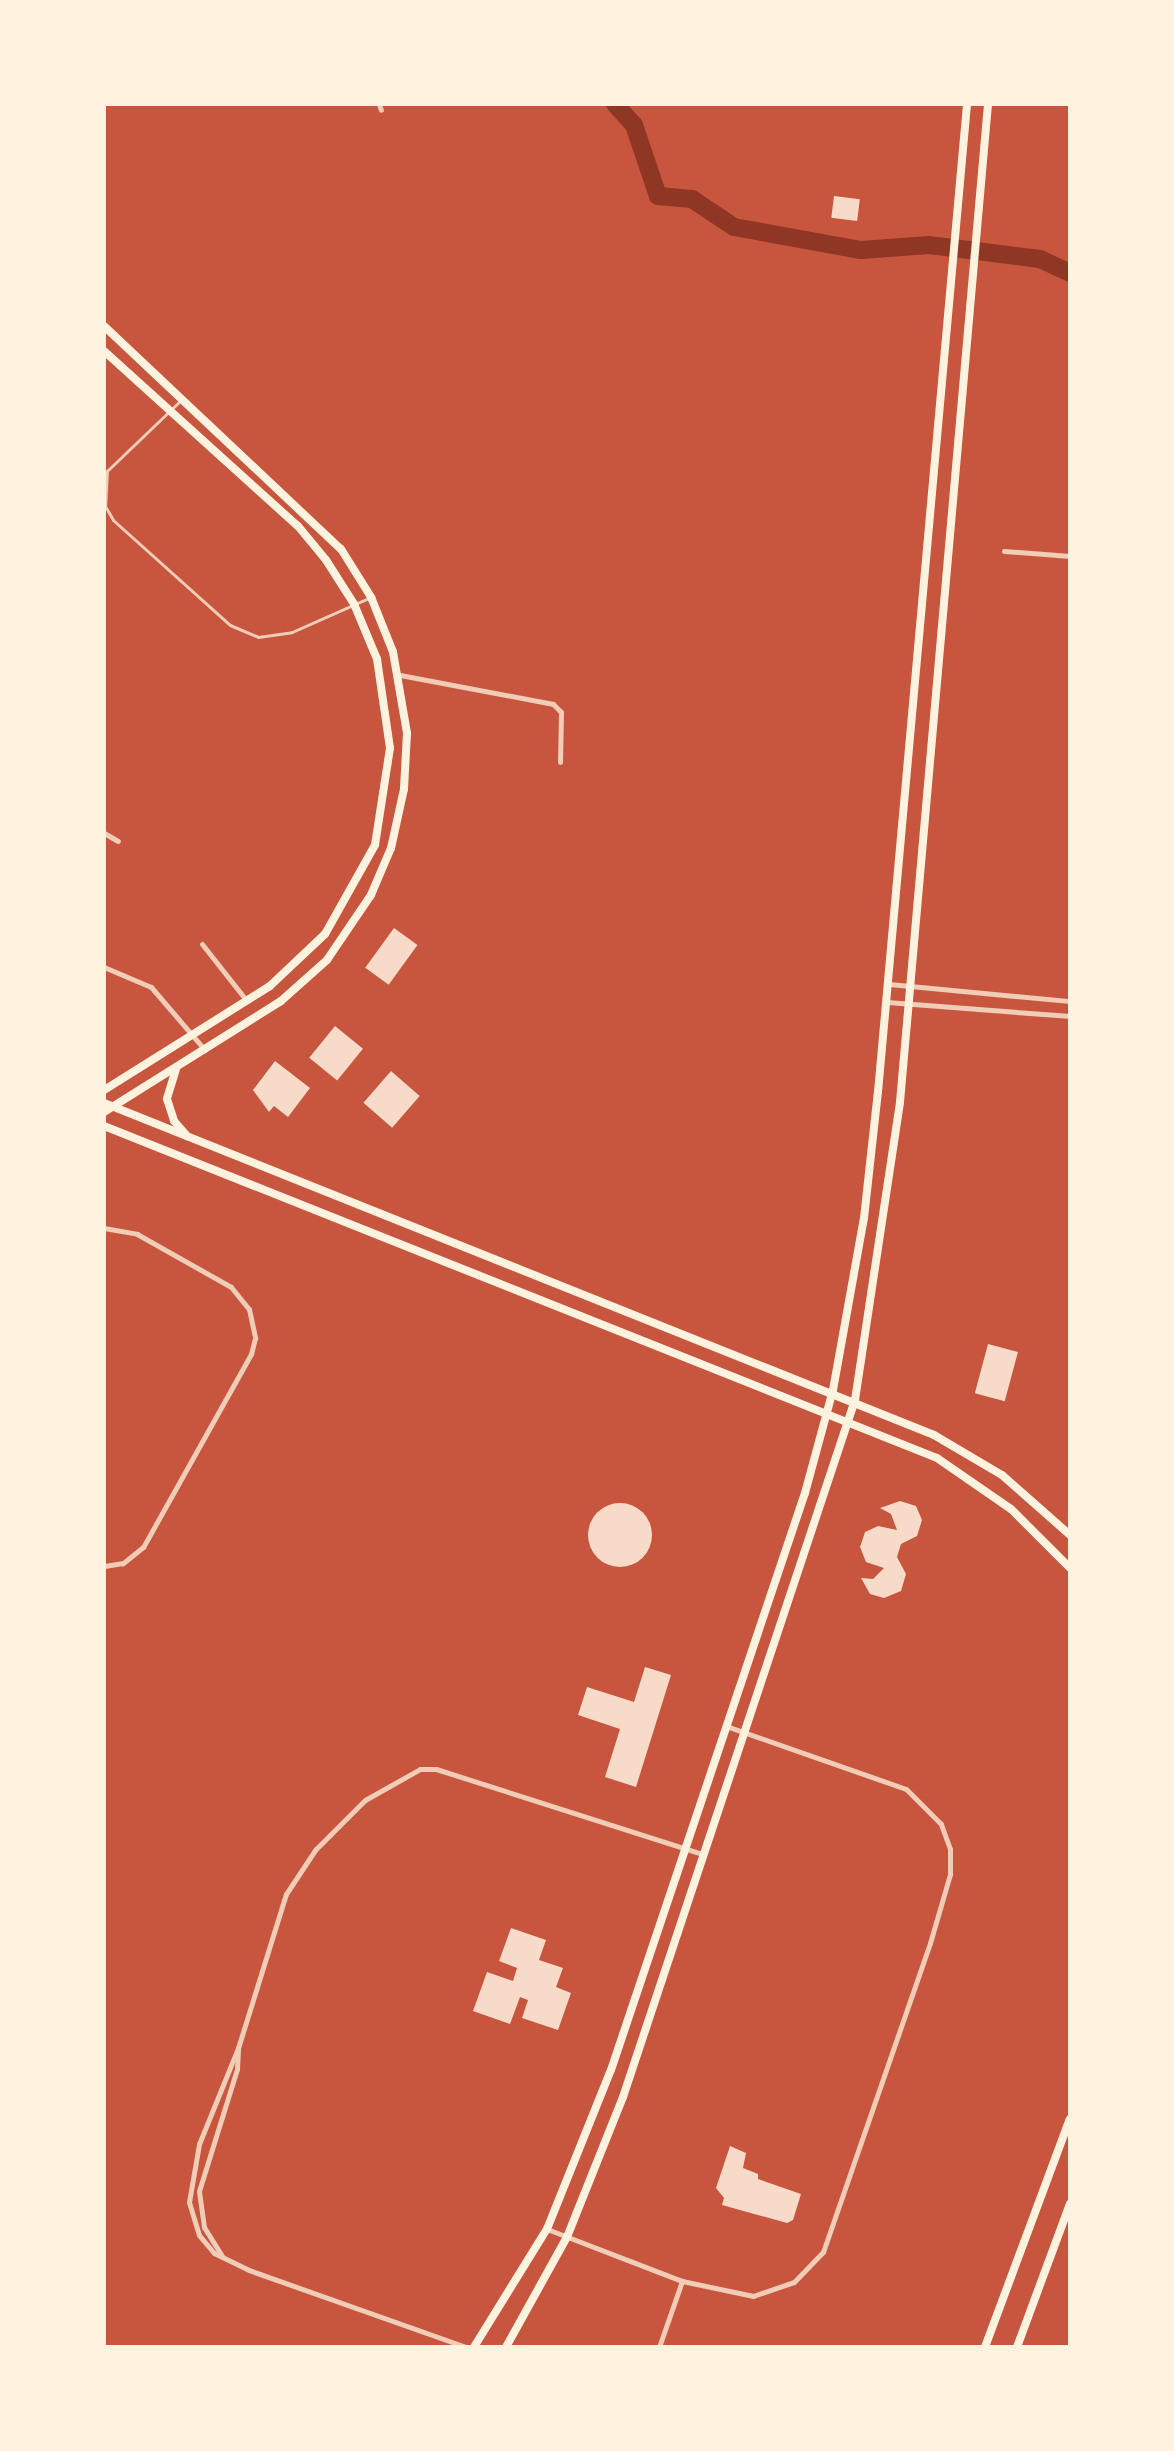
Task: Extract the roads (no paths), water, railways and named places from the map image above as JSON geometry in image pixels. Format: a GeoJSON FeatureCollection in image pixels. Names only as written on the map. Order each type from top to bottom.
{"type":"FeatureCollection","features":[{"type":"Feature","properties":{"kind":"main road"},"geometry":{"type":"LineString","coordinates":[[474,2347],[547,2229],[611,2070],[683,1846],[805,1493],[833,1390],[864,1218],[889,984],[967,104]]}},
{"type":"Feature","properties":{"kind":"main road"},"geometry":{"type":"LineString","coordinates":[[506,2347],[567,2237],[623,2097],[743,1731],[850,1423],[855,1400],[887,1205],[910,1004],[971,268],[988,104]]}},
{"type":"Feature","properties":{"kind":"main road"},"geometry":{"type":"LineString","coordinates":[[104,326],[325,530],[371,597],[400,675],[407,733],[404,789],[391,848],[371,895],[334,951],[303,985],[206,1051],[107,1108]]}},
{"type":"Feature","properties":{"kind":"main road"},"geometry":{"type":"LineString","coordinates":[[104,351],[298,526],[354,604],[377,659],[389,720],[389,775],[381,825],[364,872],[325,934],[288,972],[247,1001],[104,1090]]}},
{"type":"Feature","properties":{"kind":"main road"},"geometry":{"type":"LineString","coordinates":[[176,1069],[167,1099],[174,1121],[188,1137]]}},
{"type":"Feature","properties":{"kind":"main road"},"geometry":{"type":"LineString","coordinates":[[107,1108],[833,1390],[972,1455],[1033,1499],[1070,1535]]}},
{"type":"Feature","properties":{"kind":"main road"},"geometry":{"type":"LineString","coordinates":[[104,1126],[924,1452],[973,1480],[1038,1533],[1070,1568]]}},
{"type":"Feature","properties":{"kind":"main road"},"geometry":{"type":"LineString","coordinates":[[985,2347],[1070,2119]]}},
{"type":"Feature","properties":{"kind":"main road"},"geometry":{"type":"LineString","coordinates":[[1017,2347],[1070,2204]]}},
{"type":"Feature","properties":{"kind":"street"},"geometry":{"type":"LineString","coordinates":[[1004,551],[1070,556]]}},
{"type":"Feature","properties":{"kind":"street"},"geometry":{"type":"LineString","coordinates":[[400,675],[553,704],[561,712],[560,762]]}},
{"type":"Feature","properties":{"kind":"street"},"geometry":{"type":"LineString","coordinates":[[104,833],[118,841]]}},
{"type":"Feature","properties":{"kind":"street"},"geometry":{"type":"LineString","coordinates":[[202,944],[247,1001]]}},
{"type":"Feature","properties":{"kind":"street"},"geometry":{"type":"LineString","coordinates":[[104,967],[151,987],[206,1051]]}},
{"type":"Feature","properties":{"kind":"street"},"geometry":{"type":"LineString","coordinates":[[889,984],[1070,1001]]}},
{"type":"Feature","properties":{"kind":"street"},"geometry":{"type":"LineString","coordinates":[[887,1002],[1070,1016]]}},
{"type":"Feature","properties":{"kind":"street"},"geometry":{"type":"LineString","coordinates":[[104,1228],[137,1234],[231,1287],[249,1309],[255,1338],[251,1354],[143,1547],[123,1563],[104,1566]]}},
{"type":"Feature","properties":{"kind":"street"},"geometry":{"type":"LineString","coordinates":[[547,2229],[682,2281],[733,2295],[775,2292],[810,2270],[823,2252],[950,1874],[950,1849],[941,1824],[906,1789],[724,1726]]}},
{"type":"Feature","properties":{"kind":"street"},"geometry":{"type":"LineString","coordinates":[[466,2347],[223,2258],[199,2235],[190,2186],[199,2144],[238,2048],[286,1894],[301,1869],[365,1800],[407,1775],[436,1769],[703,1854]]}},
{"type":"Feature","properties":{"kind":"street"},"geometry":{"type":"LineString","coordinates":[[223,2258],[204,2227],[199,2191],[237,2069],[238,2048]]}},
{"type":"Feature","properties":{"kind":"street"},"geometry":{"type":"LineString","coordinates":[[659,2347],[682,2281]]}},
{"type":"Feature","properties":{"kind":"lane"},"geometry":{"type":"LineString","coordinates":[[183,397],[107,471],[105,506],[113,520],[169,573],[247,634],[278,636],[371,597]]}},
{"type":"Feature","properties":{"kind":"waterway"},"geometry":{"type":"LineString","coordinates":[[615,104],[634,125],[658,196],[692,199],[734,227],[861,250],[929,245],[1040,259],[1070,273]]}}]}
